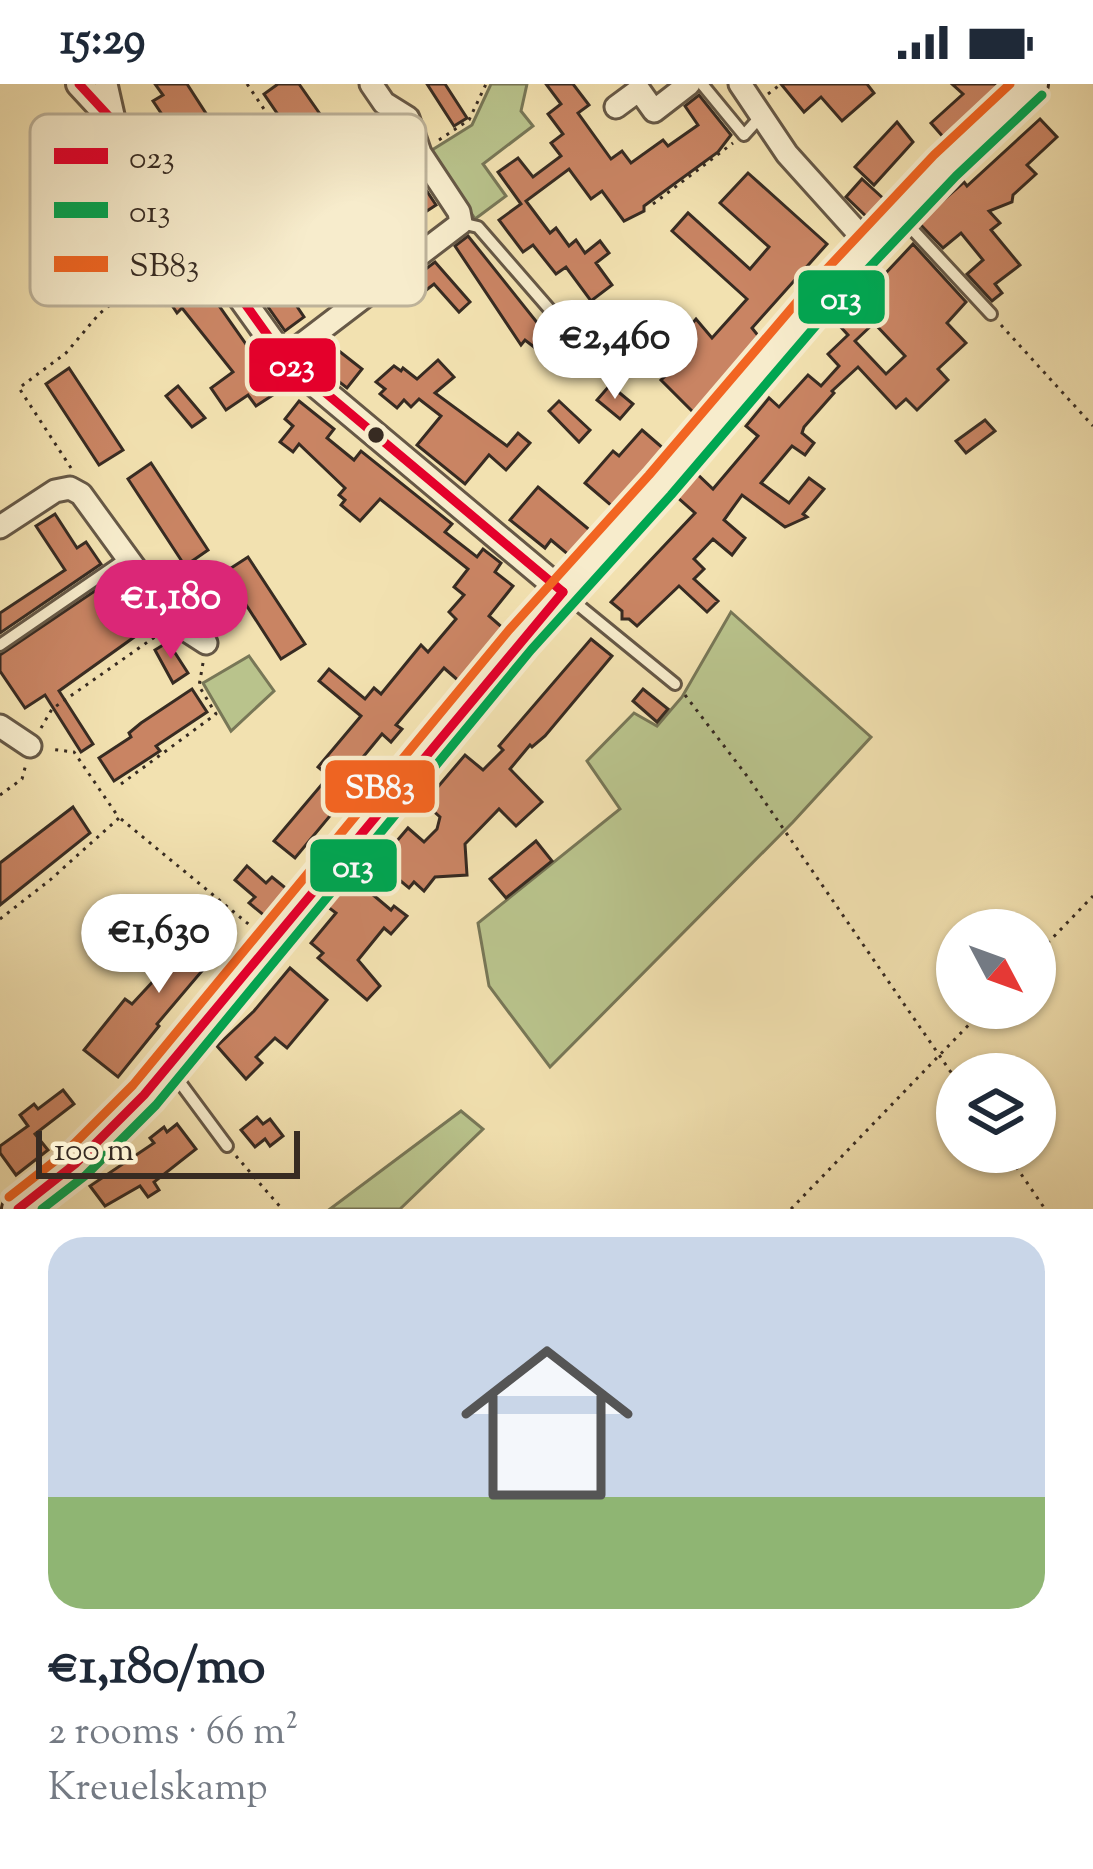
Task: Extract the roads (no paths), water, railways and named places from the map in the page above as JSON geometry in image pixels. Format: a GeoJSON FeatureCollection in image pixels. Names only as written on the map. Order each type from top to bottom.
{"type":"FeatureCollection","features":[{"type":"Feature","properties":{"kind":"main road"},"geometry":{"type":"LineString","coordinates":[[14,1209],[75,1164],[168,1066],[562,592],[869,245],[1032,84]]}},
{"type":"Feature","properties":{"kind":"street"},"geometry":{"type":"LineString","coordinates":[[79,84],[107,114]]}},
{"type":"Feature","properties":{"kind":"street"},"geometry":{"type":"LineString","coordinates":[[106,84],[114,114]]}},
{"type":"Feature","properties":{"kind":"street"},"geometry":{"type":"LineString","coordinates":[[371,84],[384,103],[402,114]]}},
{"type":"Feature","properties":{"kind":"street"},"geometry":{"type":"LineString","coordinates":[[616,107],[639,90],[654,111],[689,84]]}},
{"type":"Feature","properties":{"kind":"street"},"geometry":{"type":"LineString","coordinates":[[740,84],[787,154],[869,245]]}},
{"type":"Feature","properties":{"kind":"street"},"geometry":{"type":"LineString","coordinates":[[426,162],[459,212],[461,223],[426,251]]}},
{"type":"Feature","properties":{"kind":"street"},"geometry":{"type":"LineString","coordinates":[[245,306],[284,358],[562,592]]}},
{"type":"Feature","properties":{"kind":"street"},"geometry":{"type":"LineString","coordinates":[[284,358],[354,306]]}},
{"type":"Feature","properties":{"kind":"street"},"geometry":{"type":"LineString","coordinates":[[0,527],[55,491],[70,488],[81,494],[175,623],[206,644]]}},
{"type":"Feature","properties":{"kind":"street"},"geometry":{"type":"LineString","coordinates":[[0,725],[30,746]]}},
{"type":"Feature","properties":{"kind":"street"},"geometry":{"type":"LineString","coordinates":[[0,1196],[14,1209]]}},
{"type":"Feature","properties":{"kind":"lane"},"geometry":{"type":"LineString","coordinates":[[702,84],[744,135],[763,113]]}},
{"type":"Feature","properties":{"kind":"lane"},"geometry":{"type":"LineString","coordinates":[[899,215],[991,314]]}},
{"type":"Feature","properties":{"kind":"lane"},"geometry":{"type":"LineString","coordinates":[[461,223],[478,227],[558,320]]}},
{"type":"Feature","properties":{"kind":"lane"},"geometry":{"type":"LineString","coordinates":[[0,645],[128,557]]}},
{"type":"Feature","properties":{"kind":"lane"},"geometry":{"type":"LineString","coordinates":[[562,592],[675,684]]}},
{"type":"Feature","properties":{"kind":"lane"},"geometry":{"type":"LineString","coordinates":[[168,1066],[227,1145]]}}]}
